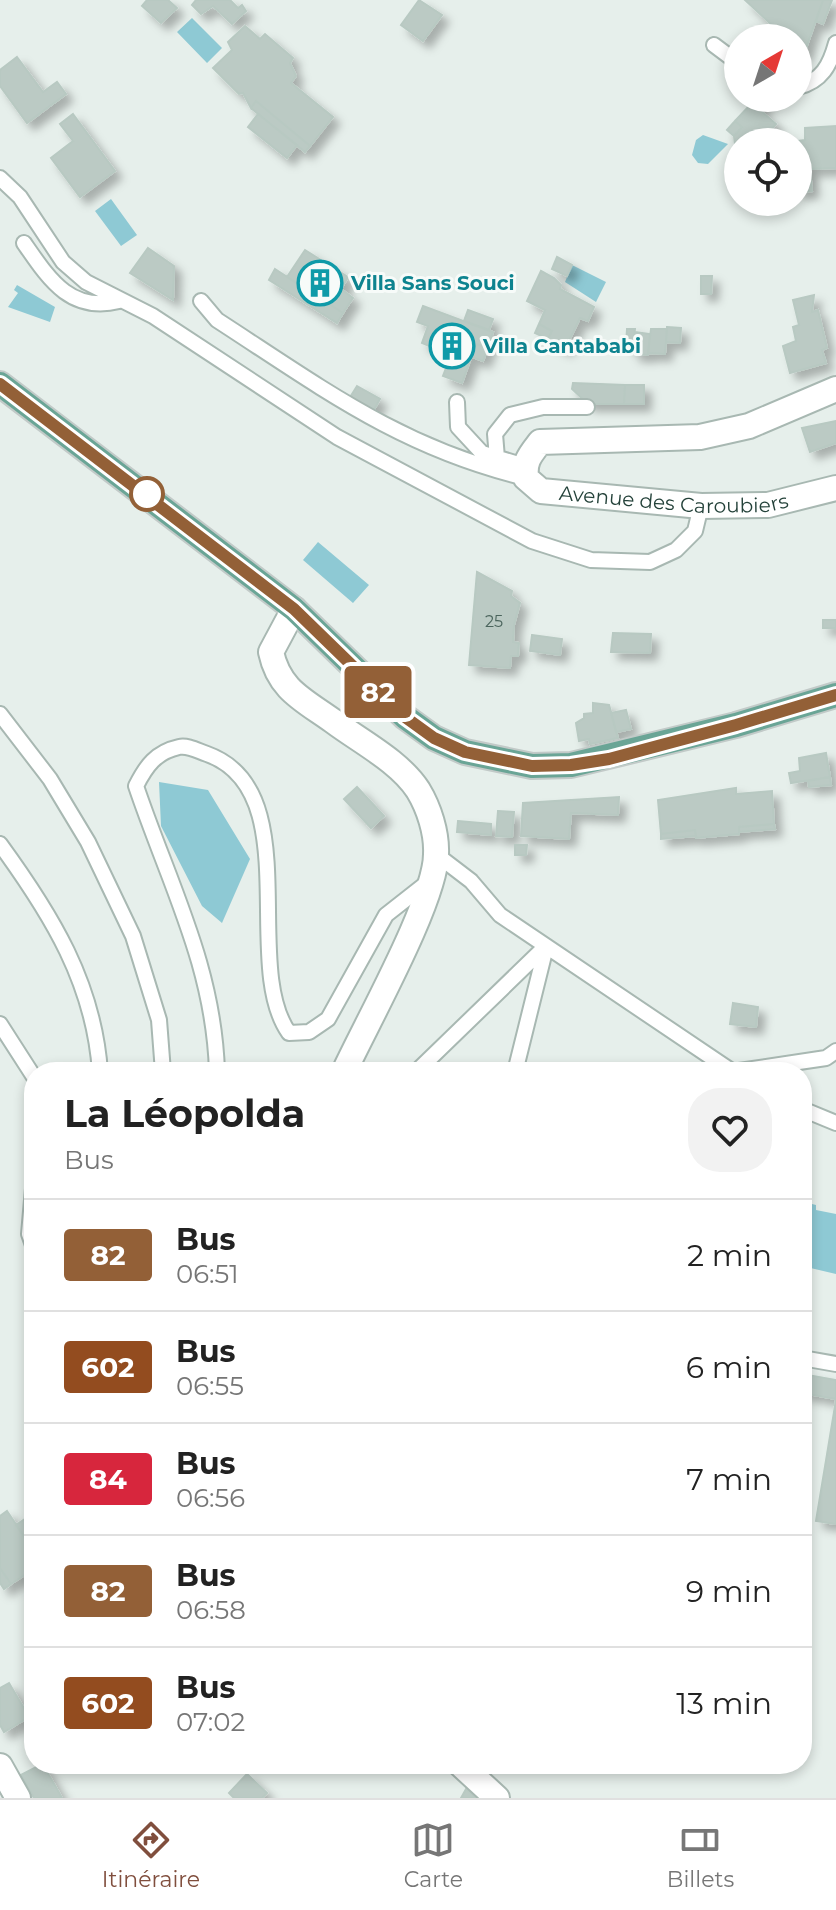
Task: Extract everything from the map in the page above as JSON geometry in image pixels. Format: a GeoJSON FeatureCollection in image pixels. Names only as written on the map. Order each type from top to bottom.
{"type":"FeatureCollection","features":[{"type":"Feature","properties":{"kind":"main road"},"geometry":{"type":"LineString","coordinates":[[0,384],[294,609],[376,691],[434,738],[465,752],[532,766],[609,759],[836,695]]}},
{"type":"Feature","properties":{"kind":"street"},"geometry":{"type":"LineString","coordinates":[[525,472],[527,457],[540,442],[700,437],[749,426],[836,389]]}},
{"type":"Feature","properties":{"kind":"street","name":"Avenue des Caroubiers"},"geometry":{"type":"LineString","coordinates":[[525,472],[541,491],[701,506],[768,505],[836,488]]}},
{"type":"Feature","properties":{"kind":"street"},"geometry":{"type":"LineString","coordinates":[[294,609],[271,652],[276,675],[293,692],[399,769],[418,791],[428,813],[434,867],[348,1062]]}},
{"type":"Feature","properties":{"kind":"street"},"geometry":{"type":"LineString","coordinates":[[0,1766],[18,1798]]}},
{"type":"Feature","properties":{"kind":"street"},"geometry":{"type":"LineString","coordinates":[[471,1774],[497,1798]]}},
{"type":"Feature","properties":{"kind":"lane"},"geometry":{"type":"LineString","coordinates":[[812,82],[819,79],[831,60],[836,43]]}},
{"type":"Feature","properties":{"kind":"lane"},"geometry":{"type":"LineString","coordinates":[[714,45],[724,52]]}},
{"type":"Feature","properties":{"kind":"lane"},"geometry":{"type":"LineString","coordinates":[[0,178],[20,197],[63,262],[86,282],[153,316],[337,437],[532,541],[591,560],[650,562],[676,550],[695,531],[701,506]]}},
{"type":"Feature","properties":{"kind":"lane"},"geometry":{"type":"LineString","coordinates":[[24,243],[44,272],[77,300],[100,306],[119,301]]}},
{"type":"Feature","properties":{"kind":"lane"},"geometry":{"type":"LineString","coordinates":[[201,301],[217,320],[366,417],[419,444],[479,467],[525,472]]}},
{"type":"Feature","properties":{"kind":"lane"},"geometry":{"type":"LineString","coordinates":[[457,402],[458,427],[482,453],[525,472]]}},
{"type":"Feature","properties":{"kind":"lane"},"geometry":{"type":"LineString","coordinates":[[497,458],[495,434],[510,415],[543,407],[587,407]]}},
{"type":"Feature","properties":{"kind":"lane"},"geometry":{"type":"LineString","coordinates":[[0,714],[58,792],[88,842],[133,936],[159,1020],[162,1062]]}},
{"type":"Feature","properties":{"kind":"lane"},"geometry":{"type":"LineString","coordinates":[[216,1062],[211,1001],[200,960],[136,786],[146,765],[165,750],[184,746],[218,758],[233,769],[250,794],[262,825],[272,978],[281,1021],[289,1033],[309,1032],[328,1019],[386,915],[434,867],[471,881],[500,915],[718,1062]]}},
{"type":"Feature","properties":{"kind":"lane"},"geometry":{"type":"LineString","coordinates":[[0,844],[42,904],[74,961],[95,1031],[99,1062]]}},
{"type":"Feature","properties":{"kind":"lane"},"geometry":{"type":"LineString","coordinates":[[426,1062],[546,946]]}},
{"type":"Feature","properties":{"kind":"lane"},"geometry":{"type":"LineString","coordinates":[[517,1062],[546,946]]}},
{"type":"Feature","properties":{"kind":"lane"},"geometry":{"type":"LineString","coordinates":[[0,1024],[24,1062]]}},
{"type":"Feature","properties":{"kind":"lane"},"geometry":{"type":"LineString","coordinates":[[799,1062],[826,1058],[836,1051]]}},
{"type":"Feature","properties":{"kind":"lane"},"geometry":{"type":"LineString","coordinates":[[812,1113],[836,1123]]}},
{"type":"Feature","properties":{"kind":"lane"},"geometry":{"type":"LineString","coordinates":[[812,1360],[836,1364]]}},
{"type":"Feature","properties":{"kind":"water"},"geometry":{"type":"Polygon","coordinates":[[[192,18],[222,48],[207,63],[177,32],[192,18]]]}},
{"type":"Feature","properties":{"kind":"water"},"geometry":{"type":"Polygon","coordinates":[[[703,135],[724,143],[724,148],[708,164],[698,163],[692,155],[696,140],[703,135]]]}},
{"type":"Feature","properties":{"kind":"water"},"geometry":{"type":"Polygon","coordinates":[[[111,199],[137,235],[121,246],[95,211],[111,199]]]}},
{"type":"Feature","properties":{"kind":"water"},"geometry":{"type":"Polygon","coordinates":[[[572,265],[606,282],[596,302],[565,282],[572,265]]]}},
{"type":"Feature","properties":{"kind":"water"},"geometry":{"type":"Polygon","coordinates":[[[17,285],[55,307],[50,322],[8,307],[18,293],[14,290],[17,285]]]}},
{"type":"Feature","properties":{"kind":"water"},"geometry":{"type":"Polygon","coordinates":[[[318,542],[369,585],[353,603],[303,560],[318,542]]]}},
{"type":"Feature","properties":{"kind":"water"},"geometry":{"type":"Polygon","coordinates":[[[159,782],[208,790],[250,859],[222,923],[202,906],[161,826],[159,782]]]}},
{"type":"Feature","properties":{"kind":"water"},"geometry":{"type":"Polygon","coordinates":[[[812,1204],[816,1205],[816,1210],[836,1214],[836,1274],[812,1268],[812,1204]]]}},
{"type":"Feature","properties":{"kind":"building"},"geometry":{"type":"Polygon","coordinates":[[[147,0],[168,0],[177,8],[161,23],[142,6],[147,0]]]}},
{"type":"Feature","properties":{"kind":"building"},"geometry":{"type":"Polygon","coordinates":[[[196,0],[230,0],[238,8],[242,5],[246,11],[232,24],[213,6],[201,14],[192,5],[196,0]]]}},
{"type":"Feature","properties":{"kind":"building"},"geometry":{"type":"Polygon","coordinates":[[[419,0],[442,15],[423,41],[401,25],[419,0]]]}},
{"type":"Feature","properties":{"kind":"building"},"geometry":{"type":"Polygon","coordinates":[[[745,0],[823,0],[812,31],[812,24],[771,24],[745,0]]]}},
{"type":"Feature","properties":{"kind":"building"},"geometry":{"type":"Polygon","coordinates":[[[823,0],[832,0],[823,24],[816,21],[823,0]]]}},
{"type":"Feature","properties":{"kind":"building"},"geometry":{"type":"Polygon","coordinates":[[[245,26],[260,39],[265,34],[293,58],[290,63],[296,76],[291,83],[333,117],[310,146],[256,101],[251,108],[243,93],[239,94],[213,68],[232,50],[228,42],[245,26]]]}},
{"type":"Feature","properties":{"kind":"building"},"geometry":{"type":"Polygon","coordinates":[[[17,57],[43,92],[57,82],[66,94],[27,123],[0,86],[0,70],[17,57]]]}},
{"type":"Feature","properties":{"kind":"building"},"geometry":{"type":"Polygon","coordinates":[[[256,101],[310,146],[305,152],[251,108],[256,101]]]}},
{"type":"Feature","properties":{"kind":"building"},"geometry":{"type":"Polygon","coordinates":[[[744,112],[762,112],[776,124],[773,128],[741,128],[735,121],[744,112]]]}},
{"type":"Feature","properties":{"kind":"building"},"geometry":{"type":"Polygon","coordinates":[[[73,114],[115,171],[80,197],[51,158],[73,141],[60,124],[73,114]]]}},
{"type":"Feature","properties":{"kind":"building"},"geometry":{"type":"Polygon","coordinates":[[[258,114],[297,145],[287,158],[248,127],[258,114]]]}},
{"type":"Feature","properties":{"kind":"building"},"geometry":{"type":"Polygon","coordinates":[[[735,121],[742,127],[741,128],[729,128],[735,121]]]}},
{"type":"Feature","properties":{"kind":"building"},"geometry":{"type":"Polygon","coordinates":[[[836,126],[836,168],[812,169],[812,128],[805,128],[836,126]]]}},
{"type":"Feature","properties":{"kind":"building"},"geometry":{"type":"Polygon","coordinates":[[[148,248],[174,266],[173,300],[130,273],[148,248]]]}},
{"type":"Feature","properties":{"kind":"building","name":"Villa Sans Souci"},"geometry":{"type":"Polygon","coordinates":[[[305,250],[348,277],[341,289],[353,298],[343,313],[287,277],[305,250]]]}},
{"type":"Feature","properties":{"kind":"building"},"geometry":{"type":"Polygon","coordinates":[[[557,257],[572,265],[567,276],[552,269],[557,257]]]}},
{"type":"Feature","properties":{"kind":"building"},"geometry":{"type":"Polygon","coordinates":[[[275,269],[343,313],[337,323],[269,280],[275,269]]]}},
{"type":"Feature","properties":{"kind":"building"},"geometry":{"type":"Polygon","coordinates":[[[541,271],[554,278],[561,285],[560,289],[594,307],[588,321],[580,318],[565,349],[548,339],[552,331],[539,324],[545,310],[527,301],[541,271]]]}},
{"type":"Feature","properties":{"kind":"building"},"geometry":{"type":"Polygon","coordinates":[[[701,276],[712,276],[711,294],[701,294],[701,276]]]}},
{"type":"Feature","properties":{"kind":"building"},"geometry":{"type":"Polygon","coordinates":[[[814,295],[812,312],[818,310],[827,348],[822,350],[826,363],[790,373],[783,346],[796,341],[793,327],[799,325],[793,300],[814,295]]]}},
{"type":"Feature","properties":{"kind":"building","name":"Villa Cantababi"},"geometry":{"type":"Polygon","coordinates":[[[423,306],[493,332],[488,348],[476,344],[462,383],[443,376],[451,355],[422,343],[428,326],[417,322],[423,306]]]}},
{"type":"Feature","properties":{"kind":"building"},"geometry":{"type":"Polygon","coordinates":[[[468,310],[493,319],[489,330],[464,321],[468,310]]]}},
{"type":"Feature","properties":{"kind":"building"},"geometry":{"type":"Polygon","coordinates":[[[539,324],[552,331],[548,339],[535,333],[539,324]]]}},
{"type":"Feature","properties":{"kind":"building"},"geometry":{"type":"Polygon","coordinates":[[[667,327],[681,328],[680,343],[666,342],[667,327]]]}},
{"type":"Feature","properties":{"kind":"building"},"geometry":{"type":"Polygon","coordinates":[[[627,329],[635,329],[633,346],[626,346],[627,329]]]}},
{"type":"Feature","properties":{"kind":"building"},"geometry":{"type":"Polygon","coordinates":[[[651,329],[667,329],[665,354],[648,353],[651,329]]]}},
{"type":"Feature","properties":{"kind":"building"},"geometry":{"type":"Polygon","coordinates":[[[635,332],[650,334],[648,355],[633,354],[635,332]]]}},
{"type":"Feature","properties":{"kind":"building"},"geometry":{"type":"Polygon","coordinates":[[[476,344],[488,348],[483,361],[472,357],[476,344]]]}},
{"type":"Feature","properties":{"kind":"building"},"geometry":{"type":"Polygon","coordinates":[[[573,383],[625,385],[624,404],[588,404],[572,389],[573,383]]]}},
{"type":"Feature","properties":{"kind":"building"},"geometry":{"type":"Polygon","coordinates":[[[625,385],[644,385],[644,404],[624,404],[625,385]]]}},
{"type":"Feature","properties":{"kind":"building"},"geometry":{"type":"Polygon","coordinates":[[[357,386],[380,399],[372,413],[349,399],[357,386]]]}},
{"type":"Feature","properties":{"kind":"building"},"geometry":{"type":"Polygon","coordinates":[[[836,421],[836,443],[810,452],[802,428],[836,421]]]}},
{"type":"Feature","properties":{"kind":"building"},"geometry":{"type":"Polygon","coordinates":[[[477,572],[512,591],[511,596],[520,603],[513,642],[519,643],[518,656],[511,656],[510,668],[469,665],[477,572]]]}},
{"type":"Feature","properties":{"kind":"building"},"geometry":{"type":"Polygon","coordinates":[[[823,620],[836,620],[836,628],[823,628],[823,620]]]}},
{"type":"Feature","properties":{"kind":"building"},"geometry":{"type":"Polygon","coordinates":[[[613,633],[651,634],[650,653],[611,652],[613,633]]]}},
{"type":"Feature","properties":{"kind":"building"},"geometry":{"type":"Polygon","coordinates":[[[532,635],[562,639],[560,655],[530,651],[532,635]]]}},
{"type":"Feature","properties":{"kind":"building"},"geometry":{"type":"Polygon","coordinates":[[[593,703],[609,705],[618,738],[590,744],[589,739],[579,741],[576,723],[584,718],[584,714],[593,713],[593,703]]]}},
{"type":"Feature","properties":{"kind":"building"},"geometry":{"type":"Polygon","coordinates":[[[626,710],[631,729],[616,732],[611,713],[626,710]]]}},
{"type":"Feature","properties":{"kind":"building"},"geometry":{"type":"Polygon","coordinates":[[[826,753],[830,777],[791,783],[789,773],[800,771],[799,758],[826,753]]]}},
{"type":"Feature","properties":{"kind":"building"},"geometry":{"type":"Polygon","coordinates":[[[830,777],[831,785],[809,787],[808,781],[830,777]]]}},
{"type":"Feature","properties":{"kind":"building"},"geometry":{"type":"Polygon","coordinates":[[[357,787],[384,816],[371,828],[344,799],[357,787]]]}},
{"type":"Feature","properties":{"kind":"building"},"geometry":{"type":"Polygon","coordinates":[[[736,788],[736,794],[772,791],[774,824],[739,827],[739,834],[696,838],[695,830],[661,834],[658,800],[736,788]]]}},
{"type":"Feature","properties":{"kind":"building"},"geometry":{"type":"Polygon","coordinates":[[[619,797],[618,815],[571,813],[569,839],[521,836],[523,803],[619,797]]]}},
{"type":"Feature","properties":{"kind":"building"},"geometry":{"type":"Polygon","coordinates":[[[498,811],[514,812],[512,837],[496,836],[498,811]]]}},
{"type":"Feature","properties":{"kind":"building"},"geometry":{"type":"Polygon","coordinates":[[[458,821],[491,824],[491,835],[457,832],[458,821]]]}},
{"type":"Feature","properties":{"kind":"building"},"geometry":{"type":"Polygon","coordinates":[[[774,824],[775,829],[739,832],[739,827],[774,824]]]}},
{"type":"Feature","properties":{"kind":"building"},"geometry":{"type":"Polygon","coordinates":[[[695,830],[696,836],[661,839],[661,834],[695,830]]]}},
{"type":"Feature","properties":{"kind":"building"},"geometry":{"type":"Polygon","coordinates":[[[515,845],[527,845],[526,855],[515,855],[515,845]]]}},
{"type":"Feature","properties":{"kind":"building"},"geometry":{"type":"Polygon","coordinates":[[[733,1003],[758,1007],[756,1027],[730,1024],[733,1003]]]}},
{"type":"Feature","properties":{"kind":"building"},"geometry":{"type":"Polygon","coordinates":[[[812,1376],[836,1380],[836,1399],[812,1395],[812,1376]]]}},
{"type":"Feature","properties":{"kind":"building"},"geometry":{"type":"Polygon","coordinates":[[[836,1400],[836,1524],[816,1521],[836,1400]]]}},
{"type":"Feature","properties":{"kind":"building"},"geometry":{"type":"Polygon","coordinates":[[[7,1511],[24,1536],[24,1576],[11,1584],[0,1568],[0,1516],[7,1511]]]}},
{"type":"Feature","properties":{"kind":"building"},"geometry":{"type":"Polygon","coordinates":[[[24,1520],[24,1537],[16,1525],[24,1520]]]}},
{"type":"Feature","properties":{"kind":"building"},"geometry":{"type":"Polygon","coordinates":[[[0,1568],[11,1584],[4,1589],[0,1583],[0,1568]]]}},
{"type":"Feature","properties":{"kind":"building"},"geometry":{"type":"Polygon","coordinates":[[[9,1683],[24,1708],[24,1720],[4,1732],[0,1725],[0,1688],[9,1683]]]}},
{"type":"Feature","properties":{"kind":"building"},"geometry":{"type":"Polygon","coordinates":[[[48,1774],[62,1798],[34,1798],[21,1775],[48,1774]]]}},
{"type":"Feature","properties":{"kind":"building"},"geometry":{"type":"Polygon","coordinates":[[[247,1774],[267,1793],[262,1798],[234,1798],[229,1793],[247,1774]]]}},
{"type":"Feature","properties":{"kind":"building"},"geometry":{"type":"Polygon","coordinates":[[[466,1789],[476,1798],[461,1798],[466,1789]]]}},
{"type":"Feature","properties":{"kind":"bus line","name":"82"},"geometry":{"type":"LineString","coordinates":[[0,384],[294,609],[405,717],[434,738],[465,752],[532,766],[571,765],[609,759],[836,695]]}},
{"type":"Feature","properties":{"kind":"place","name":"Villa Sans Souci"},"geometry":{"type":"Point","coordinates":[320,283]}},
{"type":"Feature","properties":{"kind":"place","name":"Villa Cantababi"},"geometry":{"type":"Point","coordinates":[452,346]}}]}
